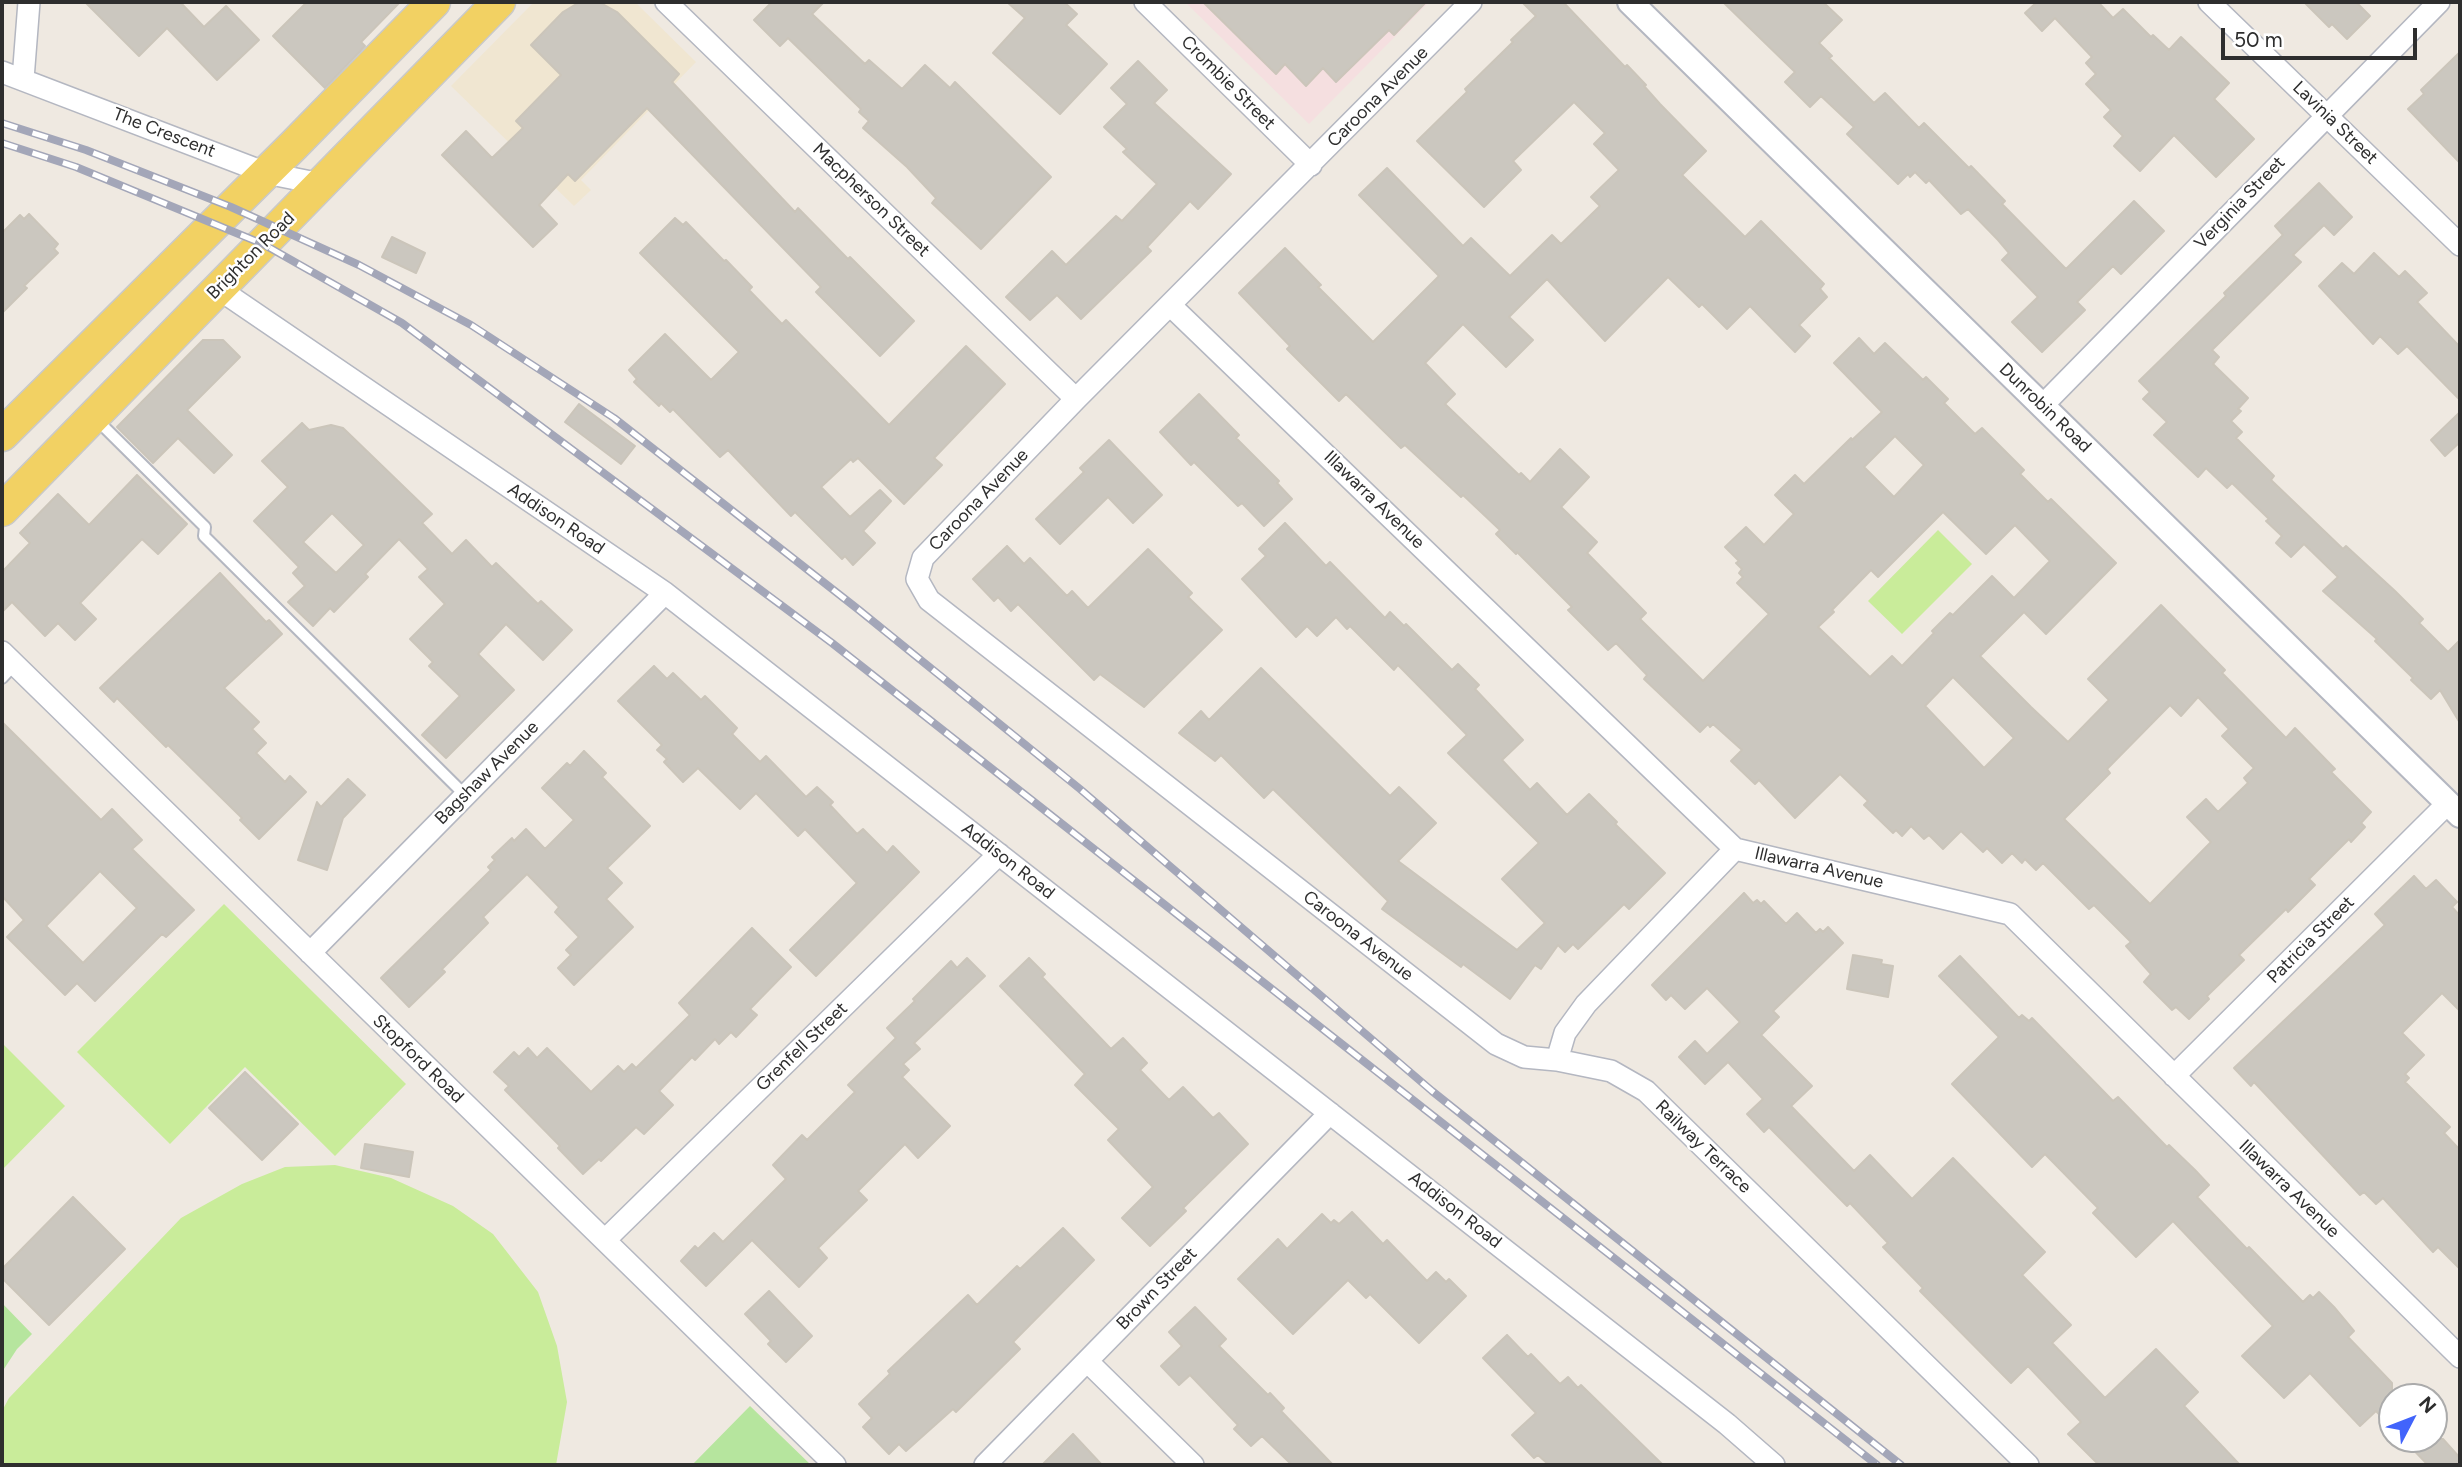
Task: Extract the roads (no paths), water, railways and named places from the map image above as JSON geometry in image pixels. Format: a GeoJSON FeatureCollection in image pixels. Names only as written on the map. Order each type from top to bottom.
{"type":"FeatureCollection","features":[{"type":"Feature","properties":{"kind":"main road"},"geometry":{"type":"LineString","coordinates":[[2,435],[434,2]]}},
{"type":"Feature","properties":{"kind":"main road","name":"Brighton Road"},"geometry":{"type":"LineString","coordinates":[[2,510],[499,2]]}},
{"type":"Feature","properties":{"kind":"street"},"geometry":{"type":"LineString","coordinates":[[23,79],[29,2]]}},
{"type":"Feature","properties":{"kind":"street","name":"Macpherson Street"},"geometry":{"type":"LineString","coordinates":[[666,2],[1076,399]]}},
{"type":"Feature","properties":{"kind":"street","name":"Crombie Street"},"geometry":{"type":"LineString","coordinates":[[1145,2],[1311,165]]}},
{"type":"Feature","properties":{"kind":"street","name":"Caroona Avenue"},"geometry":{"type":"LineString","coordinates":[[1471,2],[1076,399],[923,558],[917,579],[929,600],[1496,1044],[1524,1057],[1557,1060]]}},
{"type":"Feature","properties":{"kind":"street","name":"Dunrobin Road"},"geometry":{"type":"LineString","coordinates":[[1630,2],[2454,809]]}},
{"type":"Feature","properties":{"kind":"street","name":"Lavinia Street"},"geometry":{"type":"LineString","coordinates":[[2209,2],[2460,245]]}},
{"type":"Feature","properties":{"kind":"street","name":"Verginia Street"},"geometry":{"type":"LineString","coordinates":[[2042,406],[2439,2]]}},
{"type":"Feature","properties":{"kind":"street","name":"The Crescent"},"geometry":{"type":"LineString","coordinates":[[2,72],[266,173],[311,182],[329,177]]}},
{"type":"Feature","properties":{"kind":"street","name":"Addison Road"},"geometry":{"type":"LineString","coordinates":[[219,289],[665,593],[1727,1424],[1774,1465]]}},
{"type":"Feature","properties":{"kind":"street","name":"Illawarra Avenue"},"geometry":{"type":"LineString","coordinates":[[1170,305],[1735,849],[2010,914],[2460,1357]]}},
{"type":"Feature","properties":{"kind":"street","name":"Bagshaw Avenue"},"geometry":{"type":"LineString","coordinates":[[310,953],[665,593]]}},
{"type":"Feature","properties":{"kind":"street","name":"Stopford Road"},"geometry":{"type":"LineString","coordinates":[[6,665],[310,953],[835,1465]]}},
{"type":"Feature","properties":{"kind":"street","name":"Patricia Street"},"geometry":{"type":"LineString","coordinates":[[2174,1076],[2454,809]]}},
{"type":"Feature","properties":{"kind":"street"},"geometry":{"type":"LineString","coordinates":[[1557,1060],[1565,1033],[1586,1004],[1735,849]]}},
{"type":"Feature","properties":{"kind":"street","name":"Grenfell Street"},"geometry":{"type":"LineString","coordinates":[[605,1240],[999,854]]}},
{"type":"Feature","properties":{"kind":"street","name":"Railway Terrace"},"geometry":{"type":"LineString","coordinates":[[1557,1060],[1611,1071],[1646,1091],[2028,1465]]}},
{"type":"Feature","properties":{"kind":"street","name":"Brown Street"},"geometry":{"type":"LineString","coordinates":[[985,1465],[1330,1113]]}},
{"type":"Feature","properties":{"kind":"street"},"geometry":{"type":"LineString","coordinates":[[1087,1361],[1193,1465]]}},
{"type":"Feature","properties":{"kind":"lane"},"geometry":{"type":"LineString","coordinates":[[93,416],[205,527],[204,537],[465,795]]}},
{"type":"Feature","properties":{"kind":"railway"},"geometry":{"type":"LineString","coordinates":[[2,123],[86,150],[231,207],[359,265],[471,325],[614,418],[859,610],[1080,789],[1432,1091],[1901,1465]]}},
{"type":"Feature","properties":{"kind":"railway"},"geometry":{"type":"LineString","coordinates":[[2,143],[76,167],[263,244],[402,323],[832,643],[1877,1465]]}}]}
